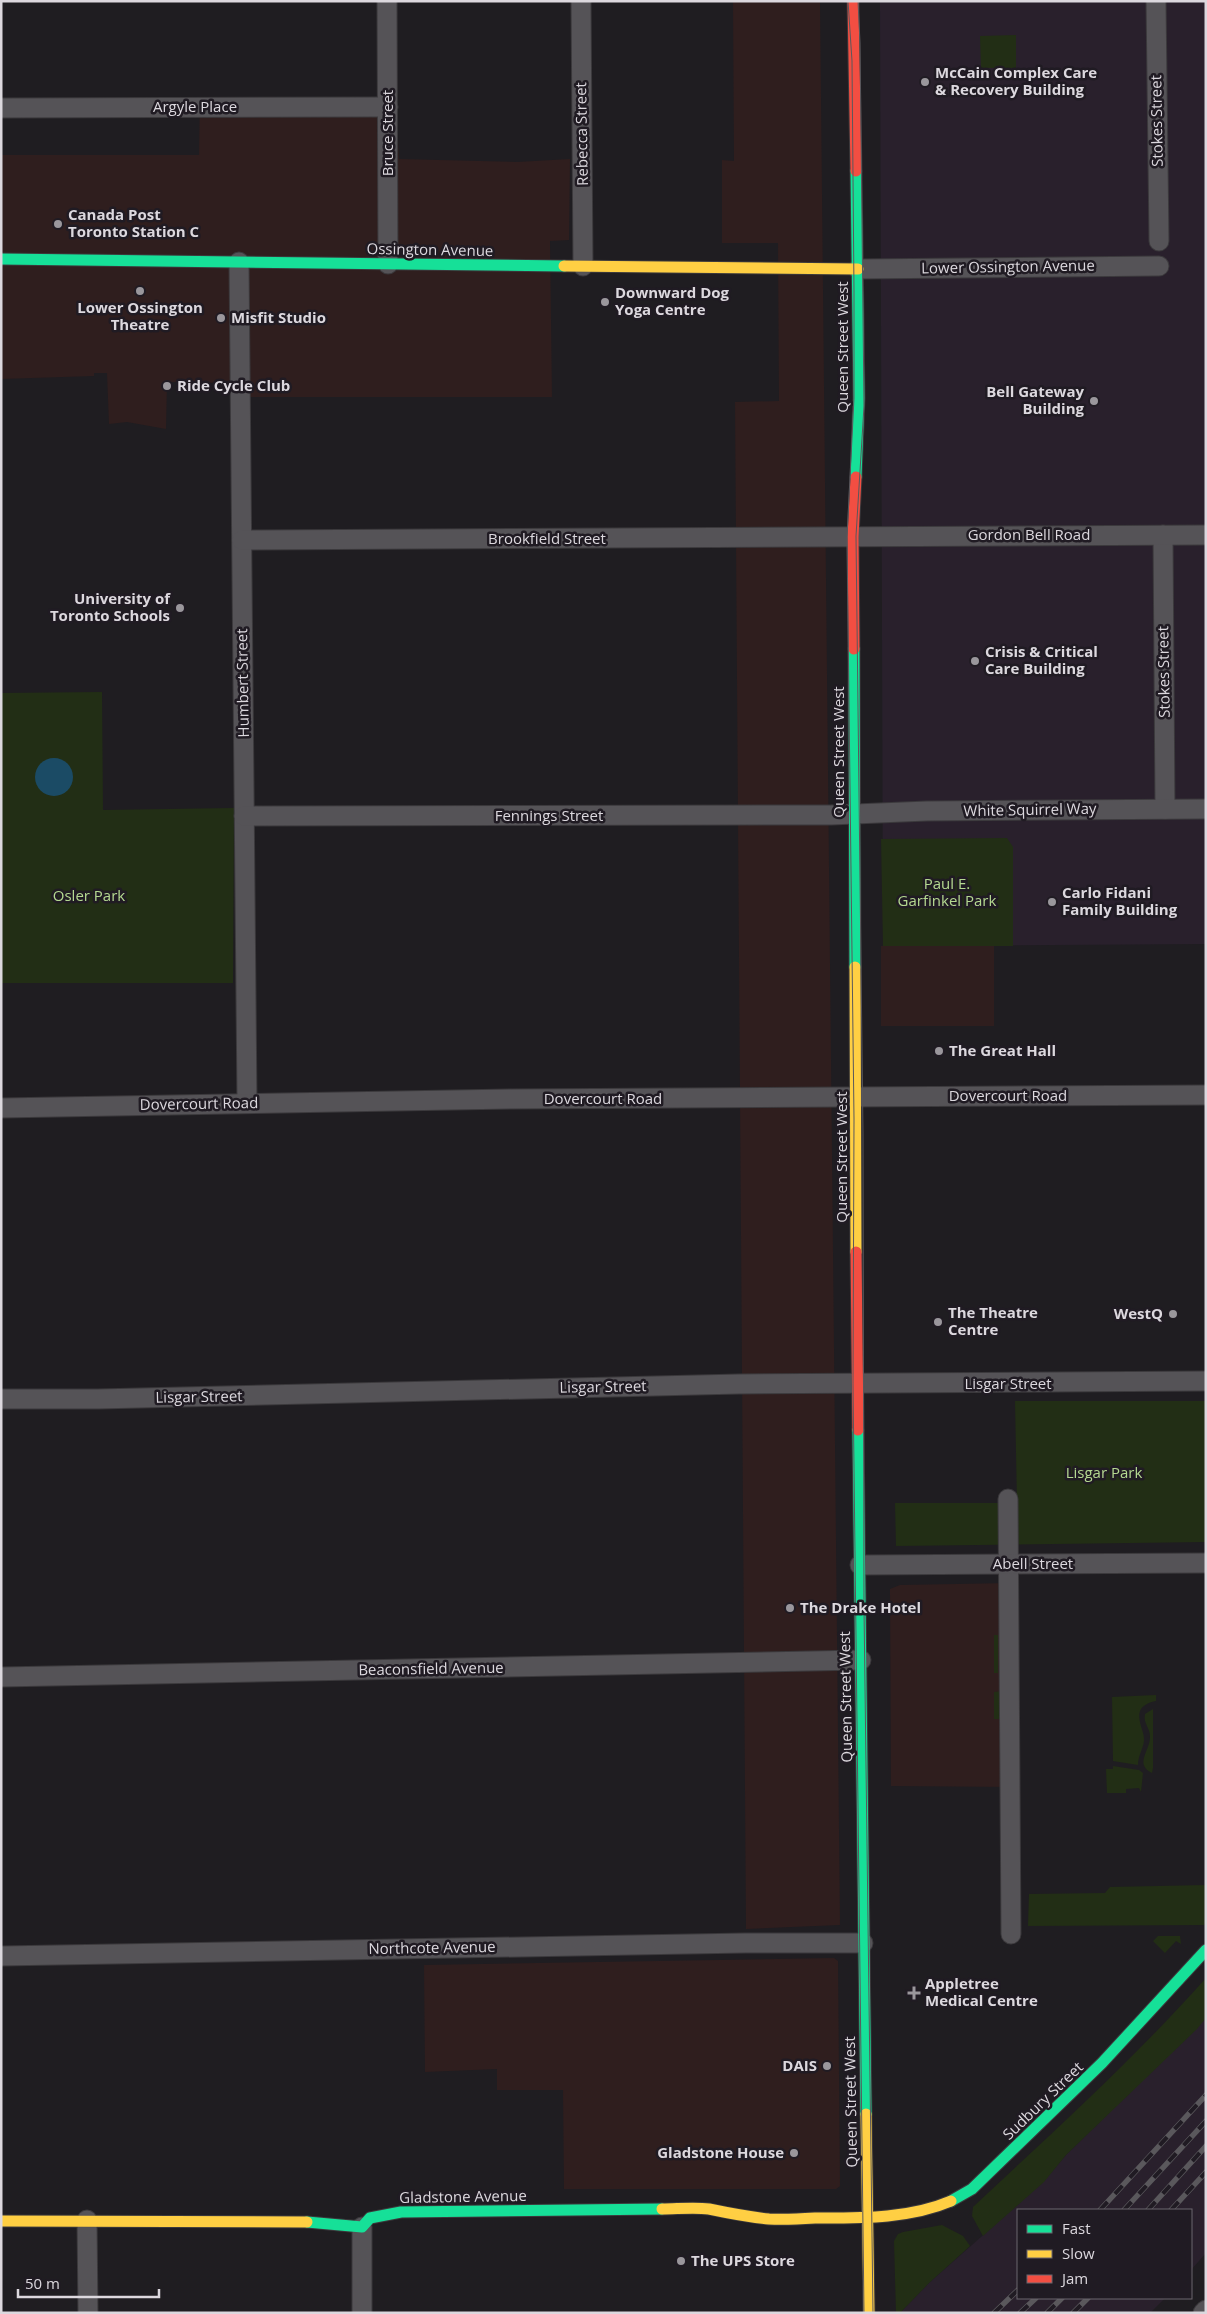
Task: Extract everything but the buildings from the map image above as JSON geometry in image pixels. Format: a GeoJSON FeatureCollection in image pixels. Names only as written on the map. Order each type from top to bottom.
{"type":"FeatureCollection","features":[{"type":"Feature","properties":{"kind":"main road","name":"Queen Street West"},"geometry":{"type":"LineString","coordinates":[[853,1],[859,398],[853,537],[857,1384],[869,2313]]}},
{"type":"Feature","properties":{"kind":"main road","name":"Ossington Avenue"},"geometry":{"type":"LineString","coordinates":[[1,258],[858,269]]}},
{"type":"Feature","properties":{"kind":"main road","name":"Sudbury Street"},"geometry":{"type":"LineString","coordinates":[[868,2216],[911,2214],[933,2209],[972,2189],[1102,2064],[1206,1950]]}},
{"type":"Feature","properties":{"kind":"main road","name":"Gladstone Avenue"},"geometry":{"type":"LineString","coordinates":[[362,2227],[370,2218],[401,2212],[707,2209],[726,2214],[745,2214],[769,2218],[868,2216]]}},
{"type":"Feature","properties":{"kind":"main road"},"geometry":{"type":"LineString","coordinates":[[1,2221],[296,2221],[362,2227]]}},
{"type":"Feature","properties":{"kind":"street","name":"Bruce Street"},"geometry":{"type":"LineString","coordinates":[[387,1],[388,264]]}},
{"type":"Feature","properties":{"kind":"street","name":"Rebecca Street"},"geometry":{"type":"LineString","coordinates":[[581,1],[583,266]]}},
{"type":"Feature","properties":{"kind":"street","name":"Stokes Street"},"geometry":{"type":"LineString","coordinates":[[1156,1],[1159,241]]}},
{"type":"Feature","properties":{"kind":"street","name":"Argyle Place"},"geometry":{"type":"LineString","coordinates":[[1,108],[388,107]]}},
{"type":"Feature","properties":{"kind":"street","name":"Humbert Street"},"geometry":{"type":"LineString","coordinates":[[240,262],[247,1103]]}},
{"type":"Feature","properties":{"kind":"street","name":"Lower Ossington Avenue"},"geometry":{"type":"LineString","coordinates":[[858,269],[1159,266]]}},
{"type":"Feature","properties":{"kind":"street","name":"Stokes Street"},"geometry":{"type":"LineString","coordinates":[[1163,535],[1165,809]]}},
{"type":"Feature","properties":{"kind":"street","name":"Gordon Bell Road"},"geometry":{"type":"LineString","coordinates":[[853,537],[1206,535]]}},
{"type":"Feature","properties":{"kind":"street","name":"Brookfield Street"},"geometry":{"type":"LineString","coordinates":[[242,540],[853,537]]}},
{"type":"Feature","properties":{"kind":"street","name":"White Squirrel Way"},"geometry":{"type":"LineString","coordinates":[[854,814],[927,811],[1206,809]]}},
{"type":"Feature","properties":{"kind":"street","name":"Fennings Street"},"geometry":{"type":"LineString","coordinates":[[244,816],[854,814]]}},
{"type":"Feature","properties":{"kind":"street","name":"Dovercourt Road"},"geometry":{"type":"LineString","coordinates":[[1,1108],[247,1103],[1206,1095]]}},
{"type":"Feature","properties":{"kind":"street","name":"Lisgar Street"},"geometry":{"type":"LineString","coordinates":[[1,1399],[98,1399],[738,1384],[1206,1381]]}},
{"type":"Feature","properties":{"kind":"street"},"geometry":{"type":"LineString","coordinates":[[1008,1499],[1011,1934]]}},
{"type":"Feature","properties":{"kind":"street","name":"Abell Street"},"geometry":{"type":"LineString","coordinates":[[860,1565],[1206,1563]]}},
{"type":"Feature","properties":{"kind":"street","name":"Beaconsfield Avenue"},"geometry":{"type":"LineString","coordinates":[[1,1677],[861,1660]]}},
{"type":"Feature","properties":{"kind":"street","name":"Northcote Avenue"},"geometry":{"type":"LineString","coordinates":[[1,1956],[725,1943],[863,1943]]}},
{"type":"Feature","properties":{"kind":"street"},"geometry":{"type":"LineString","coordinates":[[87,2220],[88,2313]]}},
{"type":"Feature","properties":{"kind":"street"},"geometry":{"type":"LineString","coordinates":[[362,2227],[362,2313]]}},
{"type":"Feature","properties":{"kind":"street"},"geometry":{"type":"LineString","coordinates":[[1203,2313],[1206,2310]]}},
{"type":"Feature","properties":{"kind":"shaded area"},"geometry":{"type":"Polygon","coordinates":[[[733,1],[820,1],[840,1925],[746,1929],[735,402],[779,401],[778,243],[722,243],[722,160],[734,161],[733,1]]]}},
{"type":"Feature","properties":{"kind":"shaded area"},"geometry":{"type":"Polygon","coordinates":[[[880,1],[1206,1],[1206,944],[883,946],[880,1]]]}},
{"type":"Feature","properties":{"kind":"shaded area"},"geometry":{"type":"Polygon","coordinates":[[[200,97],[396,100],[399,159],[517,162],[570,159],[569,240],[550,241],[552,397],[247,397],[223,383],[167,382],[166,429],[127,422],[109,424],[107,373],[94,373],[94,376],[1,379],[1,155],[199,155],[200,97]]]}},
{"type":"Feature","properties":{"kind":"shaded area"},"geometry":{"type":"Polygon","coordinates":[[[881,946],[994,946],[994,1026],[881,1026],[881,946]]]}},
{"type":"Feature","properties":{"kind":"shaded area"},"geometry":{"type":"Polygon","coordinates":[[[1012,1583],[1013,1787],[891,1786],[890,1589],[900,1585],[1012,1583]]]}},
{"type":"Feature","properties":{"kind":"shaded area"},"geometry":{"type":"Polygon","coordinates":[[[834,1958],[838,1961],[840,2186],[836,2189],[564,2189],[563,2090],[497,2090],[497,2069],[425,2072],[424,1965],[834,1958]]]}},
{"type":"Feature","properties":{"kind":"shaded area"},"geometry":{"type":"Polygon","coordinates":[[[1206,2018],[1206,2253],[1192,2269],[1192,2209],[1017,2209],[1017,2299],[1164,2299],[1150,2313],[900,2313],[929,2283],[1043,2182],[1066,2155],[1206,2018]]]}},
{"type":"Feature","properties":{"kind":"green space"},"geometry":{"type":"Polygon","coordinates":[[[1016,35],[1016,68],[981,68],[980,36],[1016,35]]]}},
{"type":"Feature","properties":{"kind":"green space","name":"Osler Park"},"geometry":{"type":"Polygon","coordinates":[[[102,692],[103,810],[234,808],[233,983],[1,983],[1,693],[102,692]]]}},
{"type":"Feature","properties":{"kind":"green space","name":"Paul E. Garfinkel Park"},"geometry":{"type":"Polygon","coordinates":[[[1007,838],[1013,847],[1013,946],[883,946],[881,839],[1007,838]]]}},
{"type":"Feature","properties":{"kind":"green space","name":"Lisgar Park"},"geometry":{"type":"Polygon","coordinates":[[[1015,1401],[1206,1401],[1206,1542],[896,1546],[895,1503],[1017,1503],[1015,1401]]]}},
{"type":"Feature","properties":{"kind":"green space"},"geometry":{"type":"Polygon","coordinates":[[[994,1635],[998,1635],[998,1673],[994,1673],[994,1635]]]}},
{"type":"Feature","properties":{"kind":"green space"},"geometry":{"type":"Polygon","coordinates":[[[1003,1691],[1004,1719],[994,1719],[994,1692],[1003,1691]]]}},
{"type":"Feature","properties":{"kind":"green space"},"geometry":{"type":"Polygon","coordinates":[[[1156,1695],[1156,1701],[1147,1704],[1140,1713],[1144,1741],[1138,1765],[1113,1761],[1112,1697],[1156,1695]]]}},
{"type":"Feature","properties":{"kind":"green space"},"geometry":{"type":"Polygon","coordinates":[[[1153,1709],[1152,1773],[1144,1766],[1143,1761],[1150,1737],[1145,1714],[1153,1709]]]}},
{"type":"Feature","properties":{"kind":"green space"},"geometry":{"type":"Polygon","coordinates":[[[1113,1766],[1139,1770],[1143,1773],[1141,1792],[1139,1788],[1126,1789],[1126,1793],[1107,1793],[1106,1769],[1113,1769],[1113,1766]]]}},
{"type":"Feature","properties":{"kind":"green space"},"geometry":{"type":"Polygon","coordinates":[[[1206,1885],[1206,1922],[1204,1925],[1028,1926],[1029,1894],[1105,1893],[1110,1887],[1206,1885]]]}},
{"type":"Feature","properties":{"kind":"green space"},"geometry":{"type":"Polygon","coordinates":[[[1158,1936],[1180,1936],[1181,1944],[1176,1941],[1165,1953],[1153,1941],[1158,1936]]]}},
{"type":"Feature","properties":{"kind":"green space"},"geometry":{"type":"Polygon","coordinates":[[[1206,1978],[1206,2018],[1197,2029],[1066,2155],[1044,2182],[983,2236],[972,2216],[973,2207],[1121,2067],[1206,1978]]]}},
{"type":"Feature","properties":{"kind":"green space"},"geometry":{"type":"Polygon","coordinates":[[[942,2225],[963,2236],[970,2246],[929,2283],[900,2313],[896,2313],[894,2241],[898,2234],[903,2232],[942,2225]]]}},
{"type":"Feature","properties":{"kind":"water"},"geometry":{"type":"Polygon","coordinates":[[[54,758],[68,763],[73,777],[68,791],[54,796],[40,791],[35,777],[40,763],[54,758]]]}},
{"type":"Feature","properties":{"kind":"tram line"},"geometry":{"type":"LineString","coordinates":[[848,1],[852,61],[854,398],[847,537],[854,1119],[853,1384],[864,2313]]}},
{"type":"Feature","properties":{"kind":"tram line"},"geometry":{"type":"LineString","coordinates":[[858,1],[864,406],[856,536],[863,1134],[864,1608],[873,2313]]}},
{"type":"Feature","properties":{"kind":"railway"},"geometry":{"type":"LineString","coordinates":[[1101,2209],[1206,2095]]}},
{"type":"Feature","properties":{"kind":"railway"},"geometry":{"type":"LineString","coordinates":[[1125,2209],[1206,2121]]}},
{"type":"Feature","properties":{"kind":"railway"},"geometry":{"type":"LineString","coordinates":[[1149,2209],[1206,2146]]}},
{"type":"Feature","properties":{"kind":"railway"},"geometry":{"type":"LineString","coordinates":[[1172,2209],[1206,2172]]}},
{"type":"Feature","properties":{"kind":"railway"},"geometry":{"type":"LineString","coordinates":[[994,2313],[1017,2291]]}},
{"type":"Feature","properties":{"kind":"railway"},"geometry":{"type":"LineString","coordinates":[[1020,2313],[1035,2299]]}},
{"type":"Feature","properties":{"kind":"railway"},"geometry":{"type":"LineString","coordinates":[[1047,2313],[1061,2299]]}},
{"type":"Feature","properties":{"kind":"railway"},"geometry":{"type":"LineString","coordinates":[[1073,2313],[1087,2299]]}},
{"type":"Feature","properties":{"kind":"traffic: fast"},"geometry":{"type":"LineString","coordinates":[[856,171],[859,398],[856,477]]}},
{"type":"Feature","properties":{"kind":"traffic: fast"},"geometry":{"type":"LineString","coordinates":[[1,259],[564,266]]}},
{"type":"Feature","properties":{"kind":"traffic: fast"},"geometry":{"type":"LineString","coordinates":[[854,649],[855,967]]}},
{"type":"Feature","properties":{"kind":"traffic: fast"},"geometry":{"type":"LineString","coordinates":[[858,1430],[866,2114]]}},
{"type":"Feature","properties":{"kind":"traffic: fast"},"geometry":{"type":"LineString","coordinates":[[951,2201],[972,2189],[1102,2063],[1206,1950]]}},
{"type":"Feature","properties":{"kind":"traffic: fast"},"geometry":{"type":"LineString","coordinates":[[307,2222],[362,2227],[370,2218],[401,2212],[662,2209]]}},
{"type":"Feature","properties":{"kind":"traffic: slow"},"geometry":{"type":"LineString","coordinates":[[564,266],[858,269]]}},
{"type":"Feature","properties":{"kind":"traffic: slow"},"geometry":{"type":"LineString","coordinates":[[855,967],[856,1252]]}},
{"type":"Feature","properties":{"kind":"traffic: slow"},"geometry":{"type":"LineString","coordinates":[[866,2114],[869,2313]]}},
{"type":"Feature","properties":{"kind":"traffic: slow"},"geometry":{"type":"LineString","coordinates":[[662,2209],[703,2208],[775,2219],[849,2218],[901,2214],[935,2207],[951,2201]]}},
{"type":"Feature","properties":{"kind":"traffic: slow"},"geometry":{"type":"LineString","coordinates":[[1,2221],[307,2222]]}},
{"type":"Feature","properties":{"kind":"traffic: jam"},"geometry":{"type":"LineString","coordinates":[[853,1],[856,171]]}},
{"type":"Feature","properties":{"kind":"traffic: jam"},"geometry":{"type":"LineString","coordinates":[[854,649],[853,537],[856,477]]}},
{"type":"Feature","properties":{"kind":"traffic: jam"},"geometry":{"type":"LineString","coordinates":[[856,1252],[858,1430]]}},
{"type":"Feature","properties":{"kind":"place","name":"McCain Complex Care & Recovery Building"},"geometry":{"type":"Point","coordinates":[925,82]}},
{"type":"Feature","properties":{"kind":"place","name":"Canada Post Toronto Station C"},"geometry":{"type":"Point","coordinates":[58,224]}},
{"type":"Feature","properties":{"kind":"place","name":"Lower Ossington Theatre"},"geometry":{"type":"Point","coordinates":[140,291]}},
{"type":"Feature","properties":{"kind":"place","name":"Downward Dog Yoga Centre"},"geometry":{"type":"Point","coordinates":[605,302]}},
{"type":"Feature","properties":{"kind":"place","name":"Misfit Studio"},"geometry":{"type":"Point","coordinates":[221,318]}},
{"type":"Feature","properties":{"kind":"place","name":"Ride Cycle Club"},"geometry":{"type":"Point","coordinates":[167,386]}},
{"type":"Feature","properties":{"kind":"place","name":"Bell Gateway Building"},"geometry":{"type":"Point","coordinates":[1094,401]}},
{"type":"Feature","properties":{"kind":"place","name":"University of Toronto Schools"},"geometry":{"type":"Point","coordinates":[180,608]}},
{"type":"Feature","properties":{"kind":"place","name":"Crisis & Critical Care Building"},"geometry":{"type":"Point","coordinates":[975,661]}},
{"type":"Feature","properties":{"kind":"place","name":"Carlo Fidani Family Building"},"geometry":{"type":"Point","coordinates":[1052,902]}},
{"type":"Feature","properties":{"kind":"place","name":"The Great Hall"},"geometry":{"type":"Point","coordinates":[939,1051]}},
{"type":"Feature","properties":{"kind":"place","name":"WestQ"},"geometry":{"type":"Point","coordinates":[1173,1314]}},
{"type":"Feature","properties":{"kind":"place","name":"The Theatre Centre"},"geometry":{"type":"Point","coordinates":[938,1322]}},
{"type":"Feature","properties":{"kind":"place","name":"The Drake Hotel"},"geometry":{"type":"Point","coordinates":[790,1608]}},
{"type":"Feature","properties":{"kind":"place","name":"Appletree Medical Centre"},"geometry":{"type":"Point","coordinates":[914,1993]}},
{"type":"Feature","properties":{"kind":"place","name":"DAIS"},"geometry":{"type":"Point","coordinates":[827,2066]}},
{"type":"Feature","properties":{"kind":"place","name":"Gladstone House"},"geometry":{"type":"Point","coordinates":[794,2153]}},
{"type":"Feature","properties":{"kind":"place","name":"The UPS Store"},"geometry":{"type":"Point","coordinates":[681,2261]}}]}
